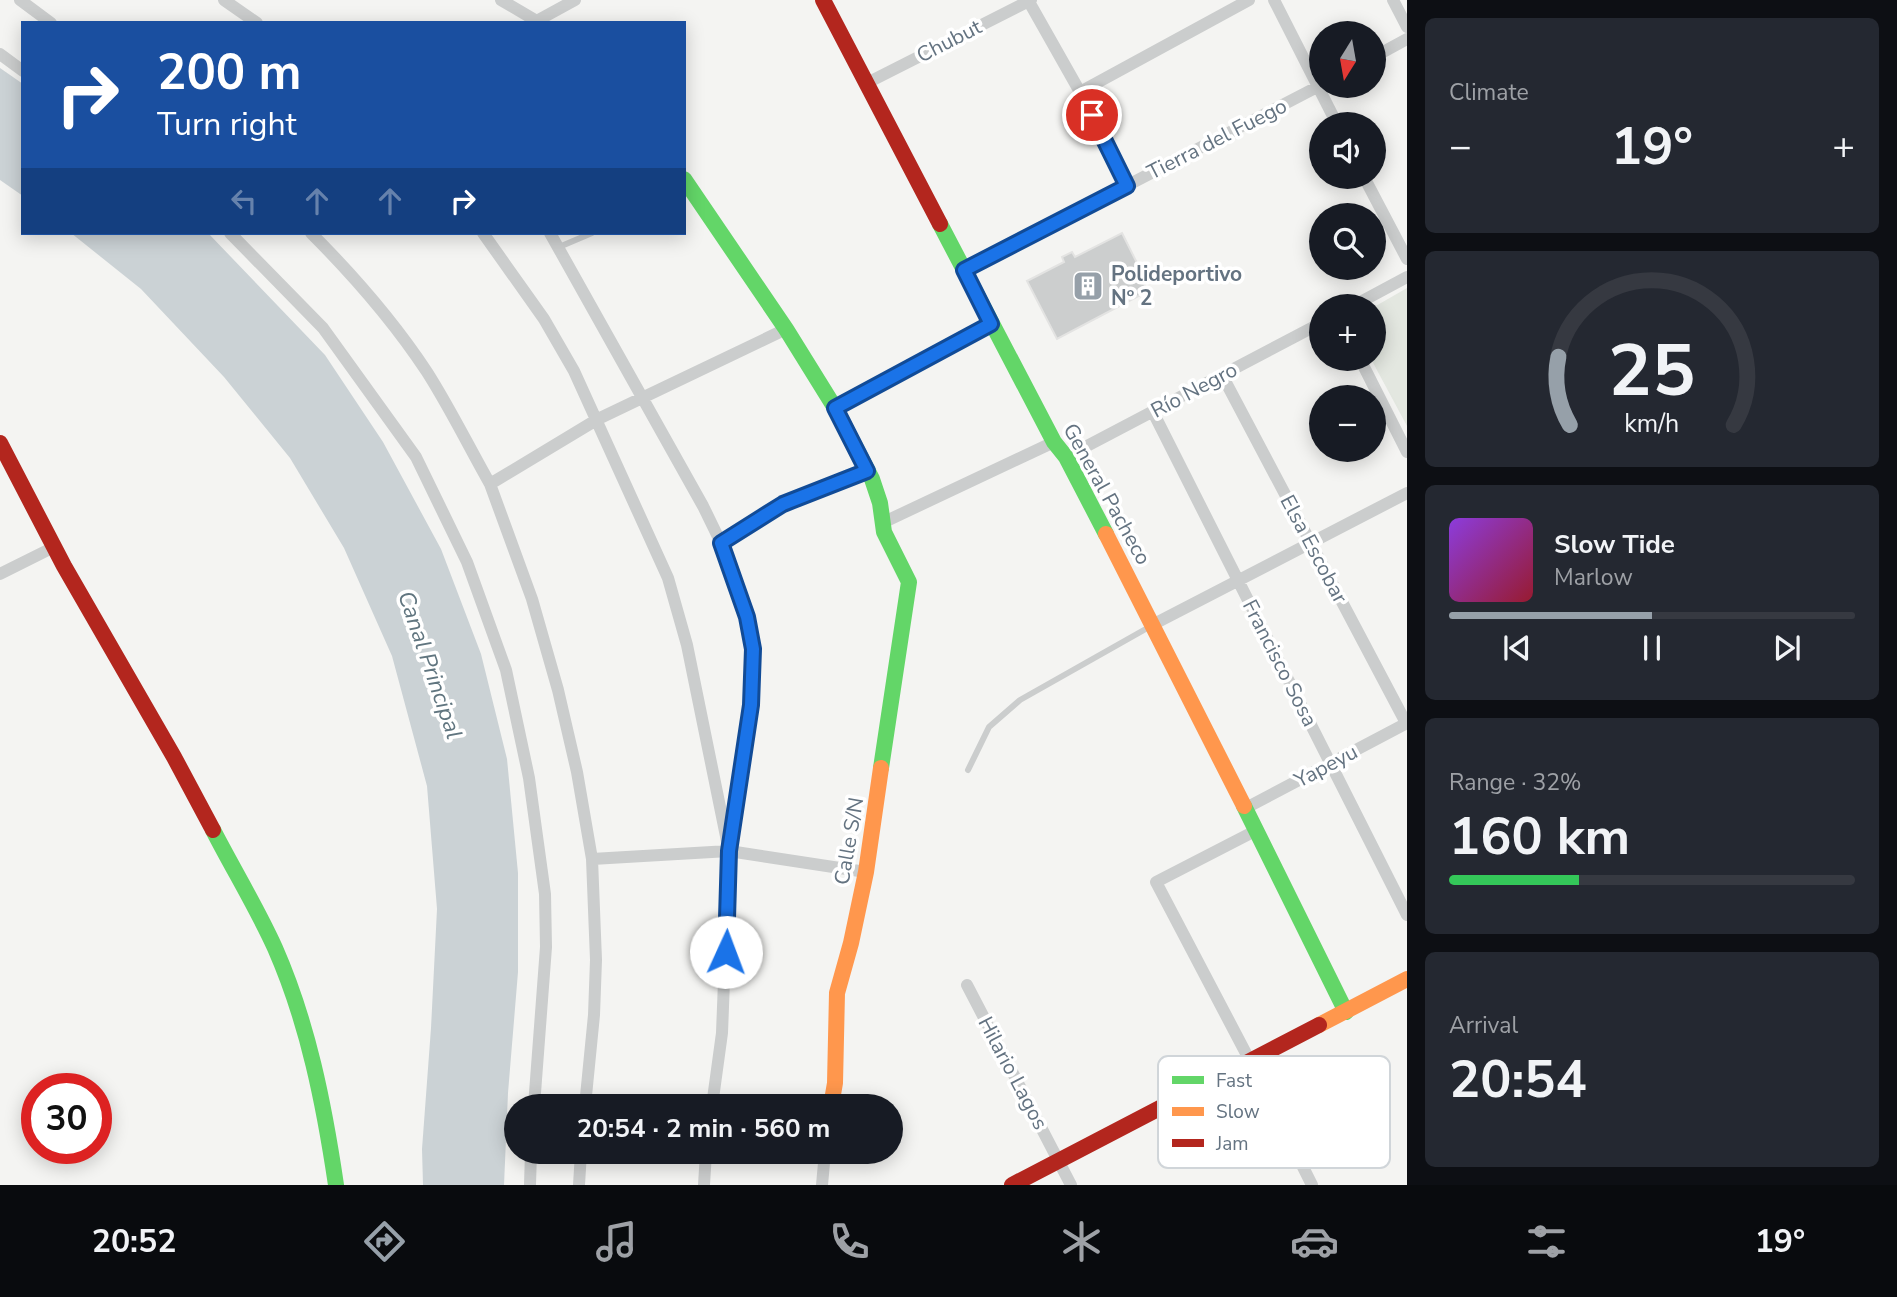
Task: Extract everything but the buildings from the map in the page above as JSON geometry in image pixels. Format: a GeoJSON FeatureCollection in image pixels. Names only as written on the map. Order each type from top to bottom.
{"type":"FeatureCollection","features":[{"type":"Feature","properties":{"kind":"street"},"geometry":{"type":"LineString","coordinates":[[20,0],[48,21]]}},
{"type":"Feature","properties":{"kind":"street"},"geometry":{"type":"LineString","coordinates":[[225,0],[254,21]]}},
{"type":"Feature","properties":{"kind":"street"},"geometry":{"type":"LineString","coordinates":[[501,0],[535,21]]}},
{"type":"Feature","properties":{"kind":"street"},"geometry":{"type":"LineString","coordinates":[[539,21],[575,0]]}},
{"type":"Feature","properties":{"kind":"street","name":"General Pacheco"},"geometry":{"type":"LineString","coordinates":[[823,0],[991,324],[1054,442],[1066,457],[1154,624],[1346,1012]]}},
{"type":"Feature","properties":{"kind":"street"},"geometry":{"type":"LineString","coordinates":[[1029,0],[1080,92],[1127,186]]}},
{"type":"Feature","properties":{"kind":"street","name":"Chubut"},"geometry":{"type":"LineString","coordinates":[[867,83],[1029,0]]}},
{"type":"Feature","properties":{"kind":"street"},"geometry":{"type":"LineString","coordinates":[[1080,92],[1249,0]]}},
{"type":"Feature","properties":{"kind":"street"},"geometry":{"type":"LineString","coordinates":[[1274,0],[1309,65]]}},
{"type":"Feature","properties":{"kind":"street"},"geometry":{"type":"LineString","coordinates":[[1393,0],[1407,27]]}},
{"type":"Feature","properties":{"kind":"street"},"geometry":{"type":"LineString","coordinates":[[1386,50],[1407,39]]}},
{"type":"Feature","properties":{"kind":"street"},"geometry":{"type":"LineString","coordinates":[[0,54],[21,70]]}},
{"type":"Feature","properties":{"kind":"street","name":"Tierra del Fuego"},"geometry":{"type":"LineString","coordinates":[[964,270],[1309,92]]}},
{"type":"Feature","properties":{"kind":"street"},"geometry":{"type":"LineString","coordinates":[[686,182],[786,329],[835,408],[877,492],[882,523],[1054,442]]}},
{"type":"Feature","properties":{"kind":"street"},"geometry":{"type":"LineString","coordinates":[[1370,189],[1407,260]]}},
{"type":"Feature","properties":{"kind":"street"},"geometry":{"type":"LineString","coordinates":[[232,235],[323,328],[416,457],[467,562],[506,670],[529,778],[545,894],[546,947],[535,1094]]}},
{"type":"Feature","properties":{"kind":"street"},"geometry":{"type":"LineString","coordinates":[[313,235],[379,307],[427,373],[490,484],[533,599],[577,772],[592,859],[596,960],[586,1094]]}},
{"type":"Feature","properties":{"kind":"street"},"geometry":{"type":"LineString","coordinates":[[483,235],[544,319],[574,371],[668,578],[690,656],[729,851]]}},
{"type":"Feature","properties":{"kind":"street"},"geometry":{"type":"LineString","coordinates":[[551,235],[643,396],[721,543],[747,617],[753,649],[751,705],[729,851],[722,1033],[714,1094]]}},
{"type":"Feature","properties":{"kind":"street"},"geometry":{"type":"LineString","coordinates":[[1375,294],[1407,277]]}},
{"type":"Feature","properties":{"kind":"street"},"geometry":{"type":"LineString","coordinates":[[835,408],[991,324]]}},
{"type":"Feature","properties":{"kind":"street"},"geometry":{"type":"LineString","coordinates":[[490,484],[598,419],[786,329]]}},
{"type":"Feature","properties":{"kind":"street","name":"Río Negro"},"geometry":{"type":"LineString","coordinates":[[1066,457],[1309,329]]}},
{"type":"Feature","properties":{"kind":"street"},"geometry":{"type":"LineString","coordinates":[[1366,371],[1407,452]]}},
{"type":"Feature","properties":{"kind":"street","name":"Elsa Escobar"},"geometry":{"type":"LineString","coordinates":[[1222,376],[1407,723]]}},
{"type":"Feature","properties":{"kind":"street","name":"Francisco Sosa"},"geometry":{"type":"LineString","coordinates":[[1153,412],[1407,915]]}},
{"type":"Feature","properties":{"kind":"street"},"geometry":{"type":"LineString","coordinates":[[0,443],[54,547],[174,757],[275,948],[302,1021],[326,1115],[336,1185]]}},
{"type":"Feature","properties":{"kind":"street"},"geometry":{"type":"LineString","coordinates":[[1154,624],[1407,493]]}},
{"type":"Feature","properties":{"kind":"street","name":"Calle S/N"},"geometry":{"type":"LineString","coordinates":[[833,1094],[837,993],[866,872],[909,582],[882,523]]}},
{"type":"Feature","properties":{"kind":"street"},"geometry":{"type":"LineString","coordinates":[[0,574],[54,547]]}},
{"type":"Feature","properties":{"kind":"street","name":"Yapeyu"},"geometry":{"type":"LineString","coordinates":[[1244,808],[1407,723]]}},
{"type":"Feature","properties":{"kind":"street"},"geometry":{"type":"LineString","coordinates":[[1248,1056],[1156,882],[1255,831]]}},
{"type":"Feature","properties":{"kind":"street"},"geometry":{"type":"LineString","coordinates":[[592,859],[729,851],[866,872]]}},
{"type":"Feature","properties":{"kind":"street"},"geometry":{"type":"LineString","coordinates":[[1261,1056],[1407,979]]}},
{"type":"Feature","properties":{"kind":"street","name":"Hilario Lagos"},"geometry":{"type":"LineString","coordinates":[[967,985],[1071,1185]]}},
{"type":"Feature","properties":{"kind":"street"},"geometry":{"type":"LineString","coordinates":[[1012,1185],[1158,1109]]}},
{"type":"Feature","properties":{"kind":"street"},"geometry":{"type":"LineString","coordinates":[[530,1185],[531,1164]]}},
{"type":"Feature","properties":{"kind":"street"},"geometry":{"type":"LineString","coordinates":[[579,1185],[580,1164]]}},
{"type":"Feature","properties":{"kind":"street"},"geometry":{"type":"LineString","coordinates":[[704,1185],[705,1164]]}},
{"type":"Feature","properties":{"kind":"street"},"geometry":{"type":"LineString","coordinates":[[822,1185],[824,1164]]}},
{"type":"Feature","properties":{"kind":"street"},"geometry":{"type":"LineString","coordinates":[[1304,1168],[1312,1185]]}},
{"type":"Feature","properties":{"kind":"lane"},"geometry":{"type":"LineString","coordinates":[[558,247],[587,235]]}},
{"type":"Feature","properties":{"kind":"lane"},"geometry":{"type":"LineString","coordinates":[[721,543],[783,504],[867,471]]}},
{"type":"Feature","properties":{"kind":"lane"},"geometry":{"type":"LineString","coordinates":[[968,770],[989,727],[1020,700],[1154,624]]}},
{"type":"Feature","properties":{"kind":"shaded area"},"geometry":{"type":"Polygon","coordinates":[[[1407,288],[1407,426],[1377,371],[1386,371],[1386,300],[1407,288]]]}},
{"type":"Feature","properties":{"kind":"water"},"geometry":{"type":"Polygon","coordinates":[[[0,68],[21,83],[21,195],[0,180],[0,68]]]}},
{"type":"Feature","properties":{"kind":"water","name":"Canal Principal"},"geometry":{"type":"Polygon","coordinates":[[[74,235],[210,235],[325,355],[383,442],[441,549],[481,654],[507,759],[518,873],[518,972],[508,1094],[504,1094],[504,1185],[423,1185],[422,1149],[437,909],[427,786],[392,656],[344,548],[290,458],[224,377],[141,289],[74,235]]]}},
{"type":"Feature","properties":{"kind":"traffic: fast"},"geometry":{"type":"LineString","coordinates":[[686,182],[786,329],[835,408],[872,479],[880,503],[884,532],[909,582],[881,768]]}},
{"type":"Feature","properties":{"kind":"traffic: fast"},"geometry":{"type":"LineString","coordinates":[[940,224],[1054,442],[1066,457],[1106,534]]}},
{"type":"Feature","properties":{"kind":"traffic: fast"},"geometry":{"type":"LineString","coordinates":[[1244,806],[1346,1012]]}},
{"type":"Feature","properties":{"kind":"traffic: fast"},"geometry":{"type":"LineString","coordinates":[[213,830],[268,933],[287,976],[306,1035],[320,1094],[336,1185]]}},
{"type":"Feature","properties":{"kind":"traffic: slow"},"geometry":{"type":"LineString","coordinates":[[1106,534],[1244,806]]}},
{"type":"Feature","properties":{"kind":"traffic: slow"},"geometry":{"type":"LineString","coordinates":[[833,1094],[837,993],[866,872],[881,768]]}},
{"type":"Feature","properties":{"kind":"traffic: slow"},"geometry":{"type":"LineString","coordinates":[[1319,1025],[1407,979]]}},
{"type":"Feature","properties":{"kind":"traffic: jam"},"geometry":{"type":"LineString","coordinates":[[823,0],[940,224]]}},
{"type":"Feature","properties":{"kind":"traffic: jam"},"geometry":{"type":"LineString","coordinates":[[0,443],[64,566],[213,830]]}},
{"type":"Feature","properties":{"kind":"traffic: jam"},"geometry":{"type":"LineString","coordinates":[[1260,1056],[1319,1025]]}},
{"type":"Feature","properties":{"kind":"traffic: jam"},"geometry":{"type":"LineString","coordinates":[[1012,1185],[1158,1109]]}},
{"type":"Feature","properties":{"kind":"place","name":"Polideportivo Nº 2"},"geometry":{"type":"Point","coordinates":[1088,286]}},
{"type":"Feature","properties":{"kind":"route"},"geometry":{"type":"LineString","coordinates":[[726,952],[729,851],[751,705],[753,649],[747,617],[721,543],[783,504],[867,471],[835,408],[991,324],[964,270],[1127,186],[1092,115]]}}]}
